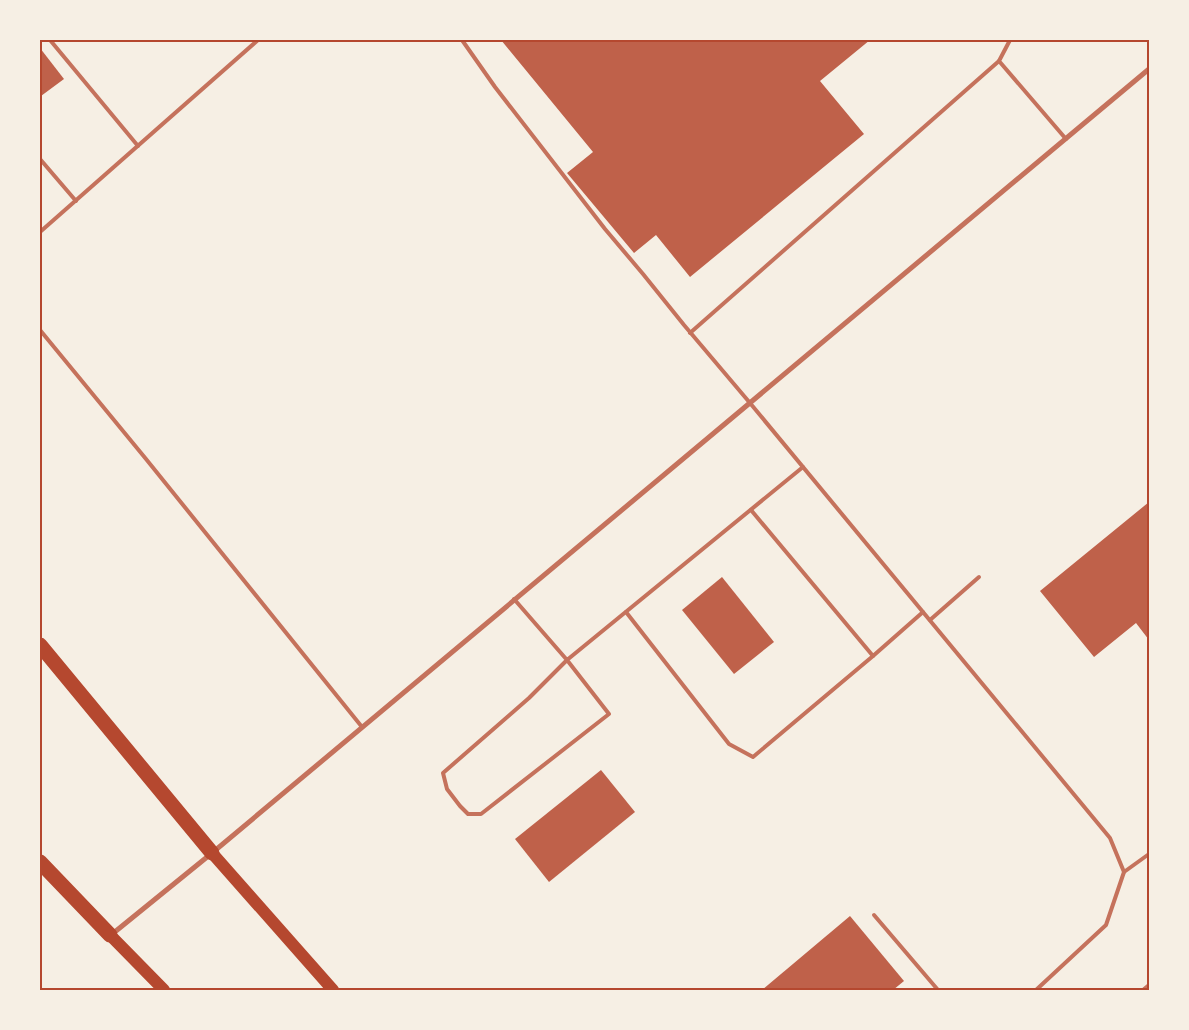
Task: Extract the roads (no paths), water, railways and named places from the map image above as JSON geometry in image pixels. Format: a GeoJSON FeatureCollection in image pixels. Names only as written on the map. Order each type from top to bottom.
{"type":"FeatureCollection","features":[{"type":"Feature","properties":{"kind":"highway"},"geometry":{"type":"LineString","coordinates":[[40,645],[212,853]]}},
{"type":"Feature","properties":{"kind":"highway"},"geometry":{"type":"LineString","coordinates":[[40,862],[110,935]]}},
{"type":"Feature","properties":{"kind":"main road"},"geometry":{"type":"LineString","coordinates":[[212,853],[334,990]]}},
{"type":"Feature","properties":{"kind":"main road"},"geometry":{"type":"LineString","coordinates":[[110,935],[164,990]]}},
{"type":"Feature","properties":{"kind":"street"},"geometry":{"type":"LineString","coordinates":[[110,935],[212,853],[1149,69]]}},
{"type":"Feature","properties":{"kind":"lane"},"geometry":{"type":"LineString","coordinates":[[50,40],[138,146]]}},
{"type":"Feature","properties":{"kind":"lane"},"geometry":{"type":"LineString","coordinates":[[40,232],[258,40]]}},
{"type":"Feature","properties":{"kind":"lane"},"geometry":{"type":"LineString","coordinates":[[462,40],[495,87],[605,230],[1110,838],[1124,872]]}},
{"type":"Feature","properties":{"kind":"lane"},"geometry":{"type":"LineString","coordinates":[[690,333],[998,61],[1010,40]]}},
{"type":"Feature","properties":{"kind":"lane"},"geometry":{"type":"LineString","coordinates":[[998,61],[1066,139]]}},
{"type":"Feature","properties":{"kind":"lane"},"geometry":{"type":"LineString","coordinates":[[40,159],[76,200]]}},
{"type":"Feature","properties":{"kind":"lane"},"geometry":{"type":"LineString","coordinates":[[40,330],[362,726]]}},
{"type":"Feature","properties":{"kind":"lane"},"geometry":{"type":"LineString","coordinates":[[514,599],[567,660],[609,714],[481,814],[468,814],[447,789],[443,773],[529,698],[567,660],[803,467]]}},
{"type":"Feature","properties":{"kind":"lane"},"geometry":{"type":"LineString","coordinates":[[751,510],[873,656]]}},
{"type":"Feature","properties":{"kind":"lane"},"geometry":{"type":"LineString","coordinates":[[930,620],[980,577]]}},
{"type":"Feature","properties":{"kind":"lane"},"geometry":{"type":"LineString","coordinates":[[626,612],[729,744],[753,757],[923,612]]}},
{"type":"Feature","properties":{"kind":"lane"},"geometry":{"type":"LineString","coordinates":[[1036,990],[1106,926],[1124,872],[1149,854]]}},
{"type":"Feature","properties":{"kind":"lane"},"geometry":{"type":"LineString","coordinates":[[874,915],[938,990]]}},
{"type":"Feature","properties":{"kind":"lane"},"geometry":{"type":"LineString","coordinates":[[1143,990],[1149,984]]}}]}
